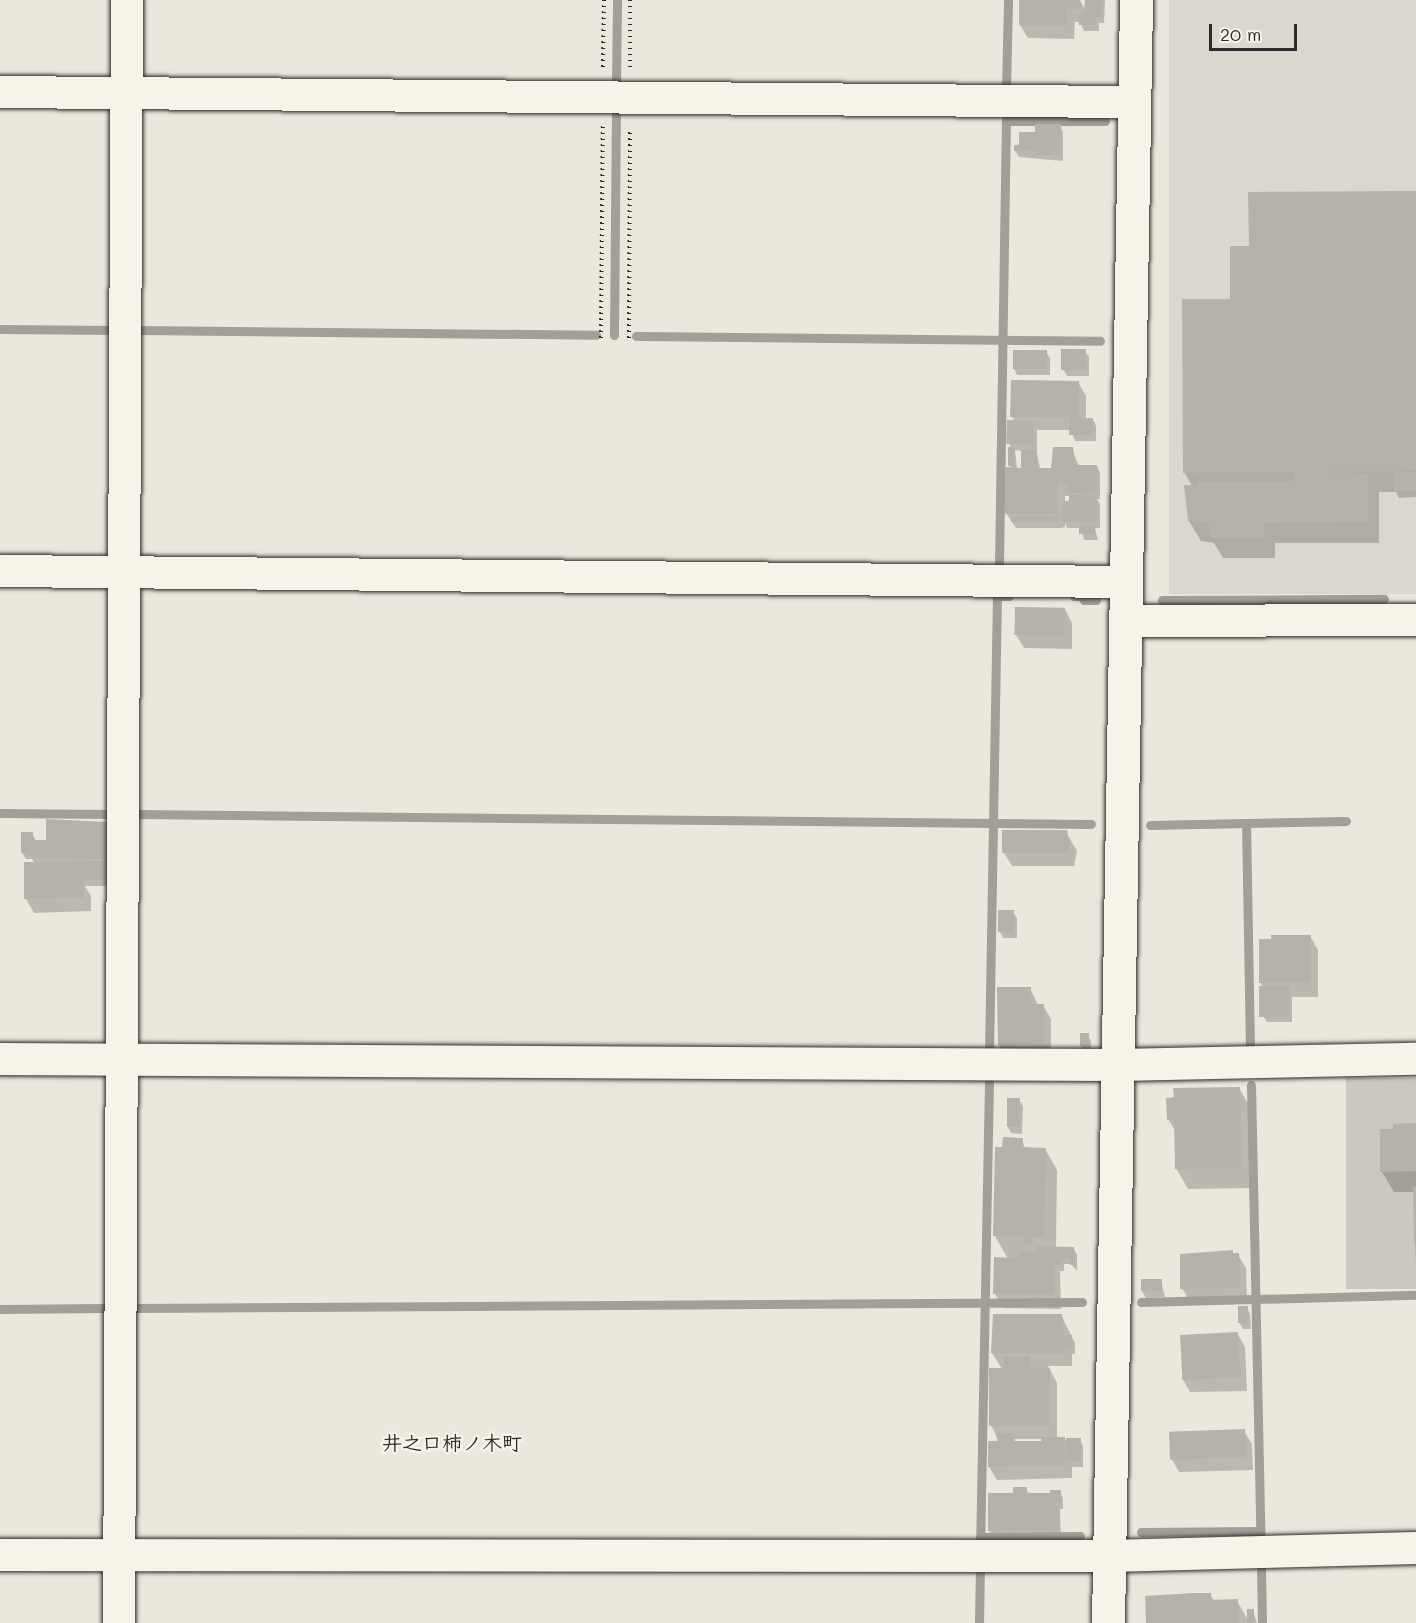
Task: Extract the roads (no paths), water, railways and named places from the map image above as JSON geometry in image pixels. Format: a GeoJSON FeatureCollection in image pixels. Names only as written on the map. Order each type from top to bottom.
{"type":"FeatureCollection","features":[{"type":"Feature","properties":{"kind":"street"},"geometry":{"type":"LineString","coordinates":[[119,1623],[127,0]]}},
{"type":"Feature","properties":{"kind":"street"},"geometry":{"type":"LineString","coordinates":[[1108,1623],[1136,0]]}},
{"type":"Feature","properties":{"kind":"street"},"geometry":{"type":"LineString","coordinates":[[0,92],[1134,102]]}},
{"type":"Feature","properties":{"kind":"street"},"geometry":{"type":"LineString","coordinates":[[0,571],[1126,582]]}},
{"type":"Feature","properties":{"kind":"street"},"geometry":{"type":"LineString","coordinates":[[1125,621],[1416,620]]}},
{"type":"Feature","properties":{"kind":"street"},"geometry":{"type":"LineString","coordinates":[[0,1059],[1118,1065],[1416,1059]]}},
{"type":"Feature","properties":{"kind":"street"},"geometry":{"type":"LineString","coordinates":[[0,1555],[1109,1556],[1416,1548]]}},
{"type":"Feature","properties":{"kind":"waterway"},"geometry":{"type":"LineString","coordinates":[[616,85],[617,0]]}},
{"type":"Feature","properties":{"kind":"waterway"},"geometry":{"type":"LineString","coordinates":[[1006,90],[1008,0]]}},
{"type":"Feature","properties":{"kind":"waterway"},"geometry":{"type":"LineString","coordinates":[[614,335],[616,114]]}},
{"type":"Feature","properties":{"kind":"waterway"},"geometry":{"type":"LineString","coordinates":[[999,564],[1006,118]]}},
{"type":"Feature","properties":{"kind":"waterway"},"geometry":{"type":"LineString","coordinates":[[1006,121],[1105,121]]}},
{"type":"Feature","properties":{"kind":"waterway"},"geometry":{"type":"LineString","coordinates":[[0,329],[113,330]]}},
{"type":"Feature","properties":{"kind":"waterway"},"geometry":{"type":"LineString","coordinates":[[139,330],[596,335]]}},
{"type":"Feature","properties":{"kind":"waterway"},"geometry":{"type":"LineString","coordinates":[[636,336],[1100,341]]}},
{"type":"Feature","properties":{"kind":"waterway"},"geometry":{"type":"LineString","coordinates":[[995,1053],[989,1053],[997,596],[1009,596]]}},
{"type":"Feature","properties":{"kind":"waterway"},"geometry":{"type":"LineString","coordinates":[[1074,596],[1081,596],[1084,600],[1096,600]]}},
{"type":"Feature","properties":{"kind":"waterway"},"geometry":{"type":"LineString","coordinates":[[1162,600],[1384,599]]}},
{"type":"Feature","properties":{"kind":"waterway"},"geometry":{"type":"LineString","coordinates":[[0,813],[107,814]]}},
{"type":"Feature","properties":{"kind":"waterway"},"geometry":{"type":"LineString","coordinates":[[136,814],[1091,824]]}},
{"type":"Feature","properties":{"kind":"waterway"},"geometry":{"type":"LineString","coordinates":[[1150,825],[1346,821]]}},
{"type":"Feature","properties":{"kind":"waterway"},"geometry":{"type":"LineString","coordinates":[[1242,1050],[1250,1050],[1246,823]]}},
{"type":"Feature","properties":{"kind":"waterway"},"geometry":{"type":"LineString","coordinates":[[989,1082],[980,1537],[1080,1536]]}},
{"type":"Feature","properties":{"kind":"waterway"},"geometry":{"type":"LineString","coordinates":[[1251,1085],[1260,1533]]}},
{"type":"Feature","properties":{"kind":"waterway"},"geometry":{"type":"LineString","coordinates":[[1141,1302],[1416,1295]]}},
{"type":"Feature","properties":{"kind":"waterway"},"geometry":{"type":"LineString","coordinates":[[132,1308],[1082,1302]]}},
{"type":"Feature","properties":{"kind":"waterway"},"geometry":{"type":"LineString","coordinates":[[0,1309],[104,1308]]}},
{"type":"Feature","properties":{"kind":"waterway"},"geometry":{"type":"LineString","coordinates":[[1141,1532],[1260,1531]]}},
{"type":"Feature","properties":{"kind":"waterway"},"geometry":{"type":"LineString","coordinates":[[979,1623],[980,1565]]}},
{"type":"Feature","properties":{"kind":"waterway"},"geometry":{"type":"LineString","coordinates":[[1261,1567],[1262,1623]]}},
{"type":"Feature","properties":{"kind":"district","name":"井之口柿ノ木町"},"geometry":{"type":"Point","coordinates":[452,1442]}}]}
